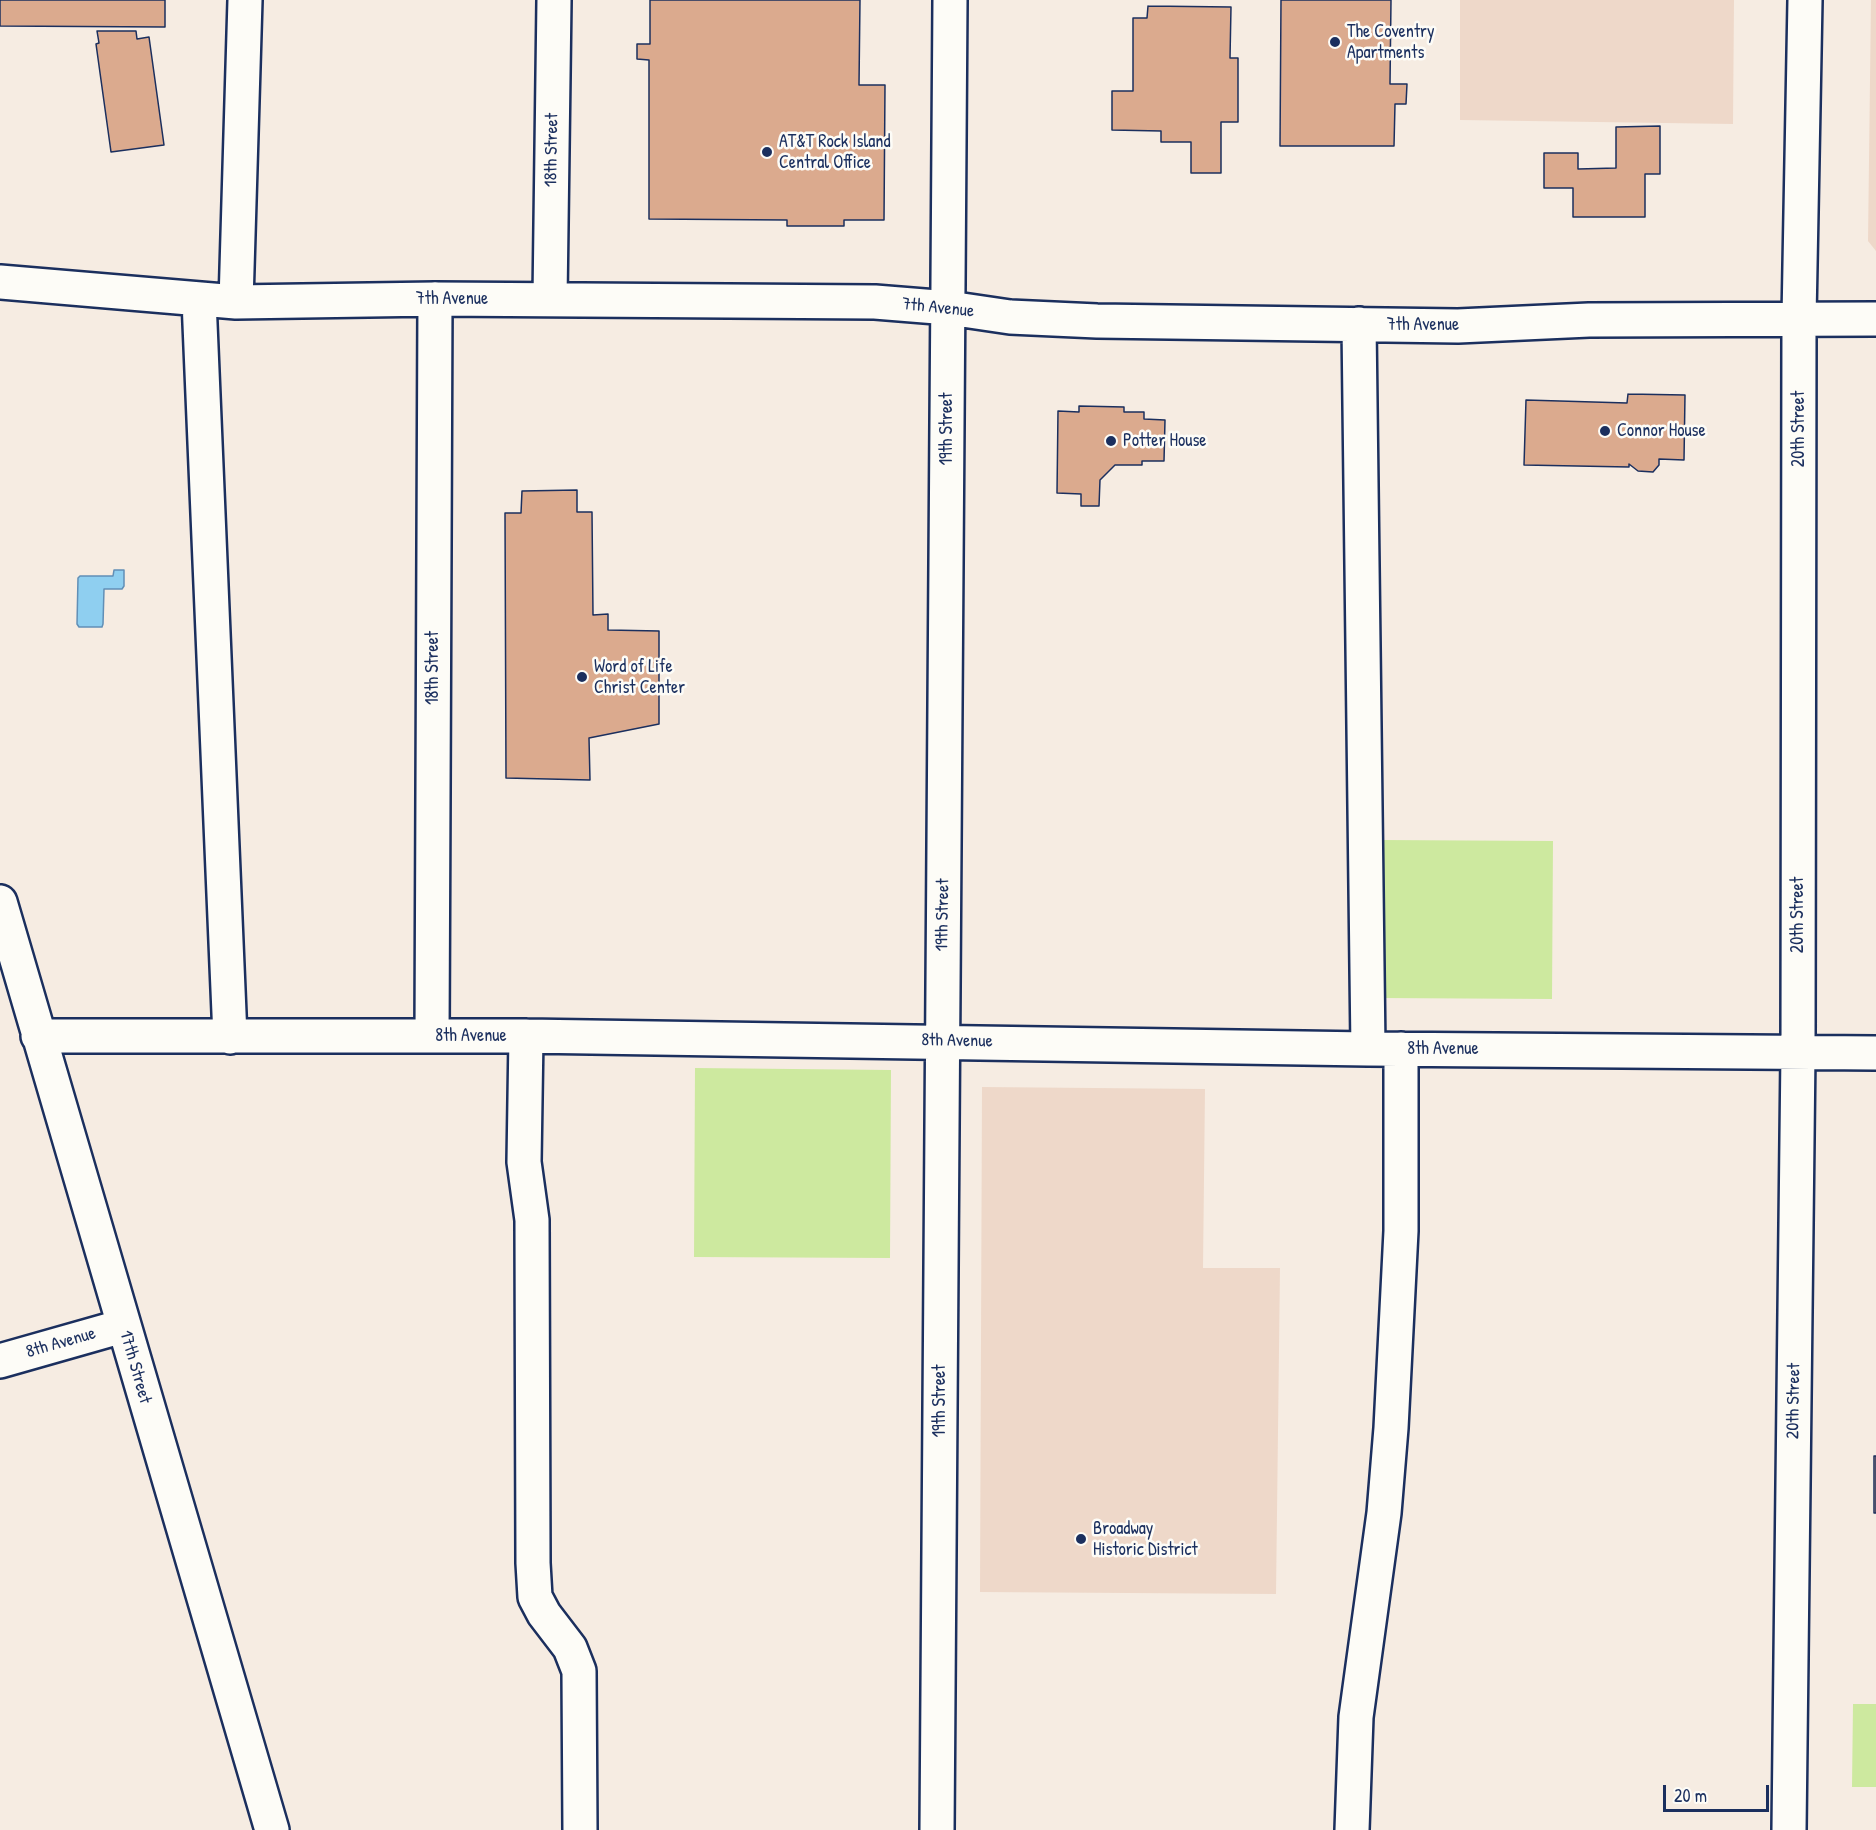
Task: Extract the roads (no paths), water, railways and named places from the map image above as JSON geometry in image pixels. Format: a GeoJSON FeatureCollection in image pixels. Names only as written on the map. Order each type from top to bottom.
{"type":"FeatureCollection","features":[{"type":"Feature","properties":{"kind":"street"},"geometry":{"type":"LineString","coordinates":[[236,302],[245,0]]}},
{"type":"Feature","properties":{"kind":"street","name":"18th Street"},"geometry":{"type":"LineString","coordinates":[[550,299],[554,0]]}},
{"type":"Feature","properties":{"kind":"street","name":"19th Street"},"geometry":{"type":"LineString","coordinates":[[937,1830],[950,0]]}},
{"type":"Feature","properties":{"kind":"street","name":"20th Street"},"geometry":{"type":"LineString","coordinates":[[1789,1830],[1798,1052],[1799,318],[1805,0]]}},
{"type":"Feature","properties":{"kind":"street","name":"7th Avenue"},"geometry":{"type":"LineString","coordinates":[[0,282],[236,302],[550,299],[875,302],[949,308],[1010,317],[1097,321],[1458,326],[1589,320],[1876,319]]}},
{"type":"Feature","properties":{"kind":"street","name":"18th Street"},"geometry":{"type":"LineString","coordinates":[[432,1036],[435,299]]}},
{"type":"Feature","properties":{"kind":"street"},"geometry":{"type":"LineString","coordinates":[[199,300],[230,1037]]}},
{"type":"Feature","properties":{"kind":"street"},"geometry":{"type":"LineString","coordinates":[[1359,324],[1368,1049]]}},
{"type":"Feature","properties":{"kind":"street","name":"17th Street"},"geometry":{"type":"LineString","coordinates":[[0,903],[272,1830]]}},
{"type":"Feature","properties":{"kind":"street","name":"8th Avenue"},"geometry":{"type":"LineString","coordinates":[[38,1036],[526,1036],[1368,1049],[1876,1053]]}},
{"type":"Feature","properties":{"kind":"street"},"geometry":{"type":"LineString","coordinates":[[526,1036],[524,1162],[532,1220],[535,1597],[544,1614],[570,1648],[579,1671],[580,1830]]}},
{"type":"Feature","properties":{"kind":"street"},"geometry":{"type":"LineString","coordinates":[[1352,1830],[1356,1717],[1384,1513],[1391,1428],[1401,1231],[1401,1049]]}},
{"type":"Feature","properties":{"kind":"street","name":"8th Avenue"},"geometry":{"type":"LineString","coordinates":[[0,1361],[123,1326]]}},
{"type":"Feature","properties":{"kind":"water"},"geometry":{"type":"Polygon","coordinates":[[[114,570],[124,570],[124,586],[122,589],[104,589],[102,627],[79,627],[77,624],[78,578],[80,576],[113,576],[114,570]]]}},
{"type":"Feature","properties":{"kind":"place","name":"The Coventry Apartments"},"geometry":{"type":"Point","coordinates":[1335,42]}},
{"type":"Feature","properties":{"kind":"place","name":"AT&T Rock Island Central Office"},"geometry":{"type":"Point","coordinates":[767,152]}},
{"type":"Feature","properties":{"kind":"place","name":"Connor House"},"geometry":{"type":"Point","coordinates":[1605,431]}},
{"type":"Feature","properties":{"kind":"place","name":"Potter House"},"geometry":{"type":"Point","coordinates":[1111,441]}},
{"type":"Feature","properties":{"kind":"place","name":"Word of Life Christ Center"},"geometry":{"type":"Point","coordinates":[582,677]}},
{"type":"Feature","properties":{"kind":"place","name":"Broadway Historic District"},"geometry":{"type":"Point","coordinates":[1081,1539]}}]}
